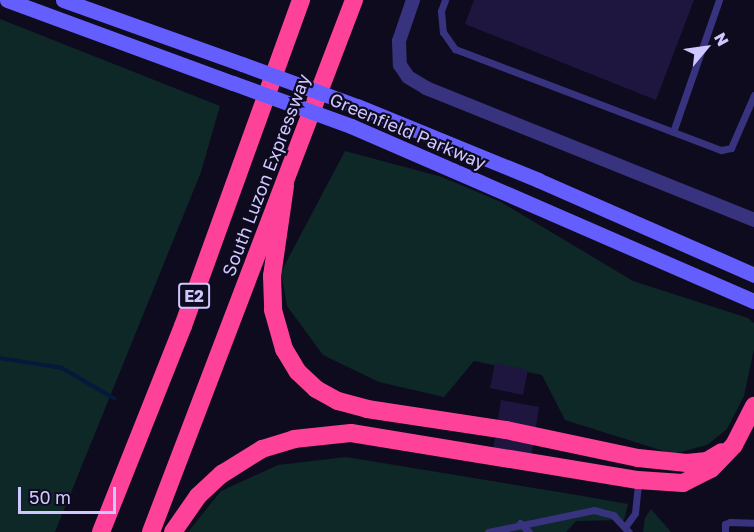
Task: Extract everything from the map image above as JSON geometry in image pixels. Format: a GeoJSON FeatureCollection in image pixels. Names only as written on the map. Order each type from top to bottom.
{"type":"FeatureCollection","features":[{"type":"Feature","properties":{"kind":"highway"},"geometry":{"type":"LineString","coordinates":[[279,57],[290,0]]}},
{"type":"Feature","properties":{"kind":"highway","name":"South Luzon Expressway"},"geometry":{"type":"LineString","coordinates":[[101,532],[216,237],[301,0]]}},
{"type":"Feature","properties":{"kind":"highway","name":"South Luzon Expressway"},"geometry":{"type":"LineString","coordinates":[[151,532],[285,186],[354,0]]}},
{"type":"Feature","properties":{"kind":"highway"},"geometry":{"type":"LineString","coordinates":[[285,186],[272,276],[275,322],[284,349],[298,372],[327,396],[367,409],[506,430],[659,461],[707,460],[734,445]]}},
{"type":"Feature","properties":{"kind":"highway"},"geometry":{"type":"LineString","coordinates":[[173,532],[198,496],[222,474],[262,449],[310,435],[374,436],[670,484],[696,480],[734,445],[754,406]]}},
{"type":"Feature","properties":{"kind":"main road","name":"Greenfield Parkway"},"geometry":{"type":"LineString","coordinates":[[7,0],[351,126],[754,301]]}},
{"type":"Feature","properties":{"kind":"main road","name":"Greenfield Parkway"},"geometry":{"type":"LineString","coordinates":[[63,0],[357,106],[517,171],[754,275]]}},
{"type":"Feature","properties":{"kind":"street"},"geometry":{"type":"LineString","coordinates":[[412,0],[399,41],[400,65],[426,88],[754,220]]}},
{"type":"Feature","properties":{"kind":"lane"},"geometry":{"type":"LineString","coordinates":[[445,0],[441,11],[442,32],[455,49],[721,150],[731,148],[754,95]]}},
{"type":"Feature","properties":{"kind":"lane"},"geometry":{"type":"LineString","coordinates":[[673,132],[719,0]]}},
{"type":"Feature","properties":{"kind":"lane"},"geometry":{"type":"LineString","coordinates":[[488,532],[520,523],[594,510],[613,515],[627,529],[635,513],[638,480]]}},
{"type":"Feature","properties":{"kind":"lane"},"geometry":{"type":"LineString","coordinates":[[725,532],[725,524],[730,522],[754,523]]}},
{"type":"Feature","properties":{"kind":"lane"},"geometry":{"type":"LineString","coordinates":[[520,523],[529,532]]}},
{"type":"Feature","properties":{"kind":"green space"},"geometry":{"type":"Polygon","coordinates":[[[0,19],[220,106],[201,172],[55,532],[0,532],[0,19]]]}},
{"type":"Feature","properties":{"kind":"green space"},"geometry":{"type":"Polygon","coordinates":[[[345,151],[442,177],[501,202],[633,281],[748,318],[754,323],[754,349],[744,396],[727,429],[707,445],[673,454],[565,420],[542,375],[474,361],[444,397],[379,382],[323,355],[287,306],[281,272],[345,151]]]}},
{"type":"Feature","properties":{"kind":"green space"},"geometry":{"type":"Polygon","coordinates":[[[346,457],[628,504],[624,520],[576,521],[566,532],[188,532],[221,491],[278,465],[346,457]]]}},
{"type":"Feature","properties":{"kind":"green space"},"geometry":{"type":"Polygon","coordinates":[[[651,509],[671,532],[643,532],[645,518],[651,509]]]}},
{"type":"Feature","properties":{"kind":"building"},"geometry":{"type":"Polygon","coordinates":[[[474,0],[694,0],[656,100],[465,24],[474,0]]]}},
{"type":"Feature","properties":{"kind":"building"},"geometry":{"type":"Polygon","coordinates":[[[495,363],[528,370],[523,395],[490,388],[495,363]]]}},
{"type":"Feature","properties":{"kind":"building"},"geometry":{"type":"Polygon","coordinates":[[[501,400],[539,407],[529,470],[491,463],[501,400]]]}},
{"type":"Feature","properties":{"kind":"waterway"},"geometry":{"type":"LineString","coordinates":[[0,358],[62,368],[115,399]]}}]}
